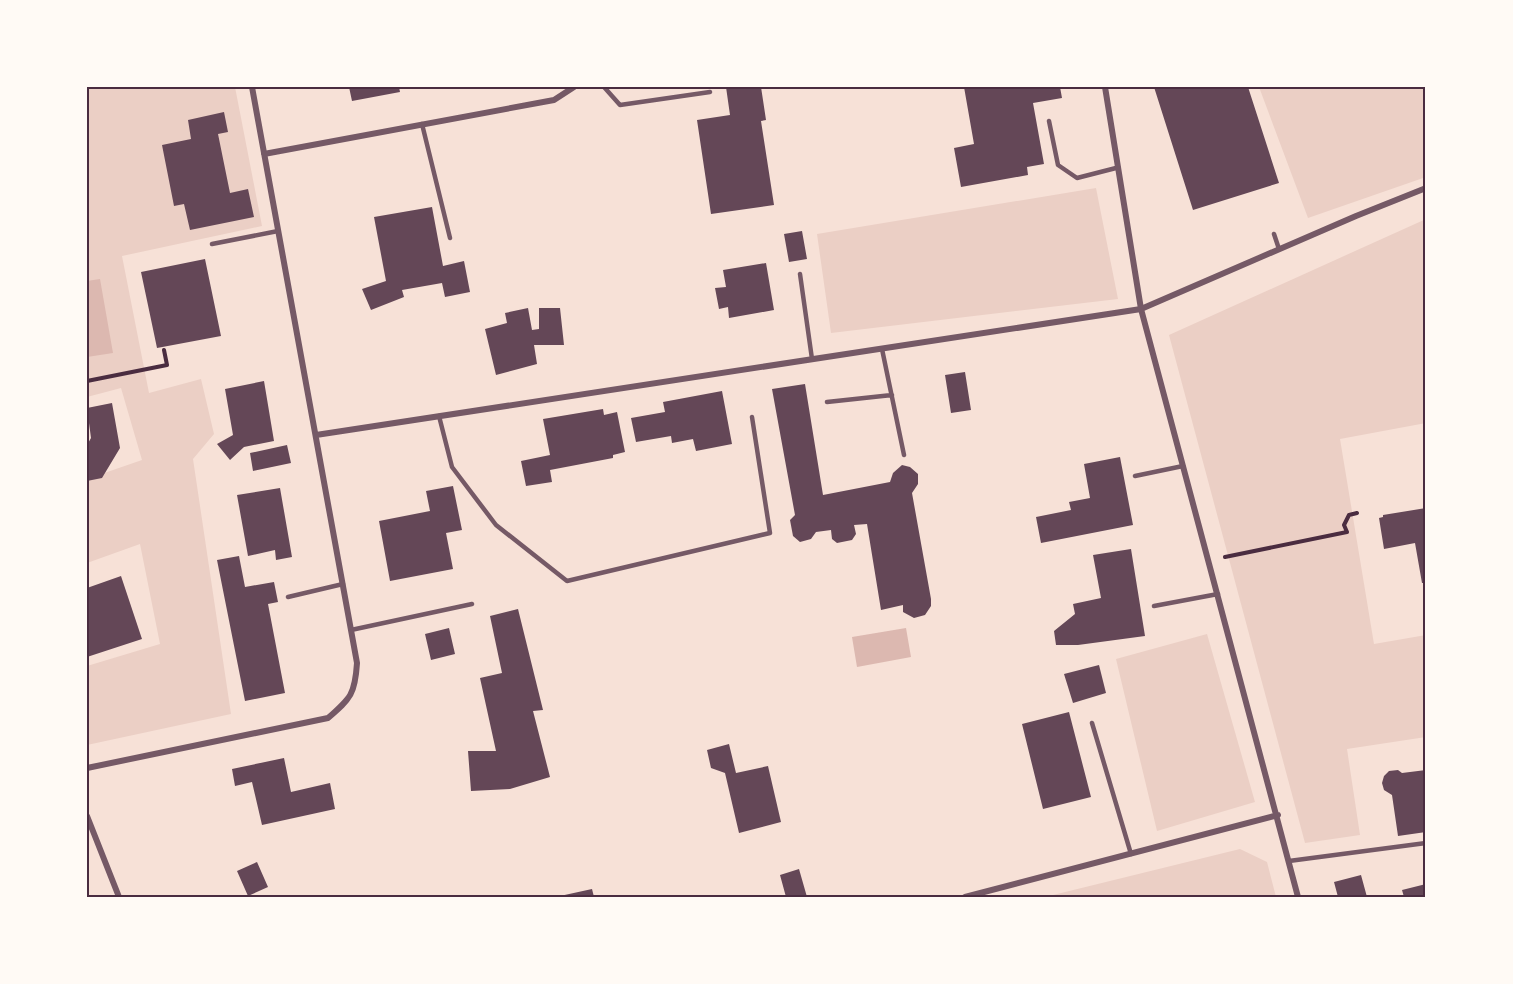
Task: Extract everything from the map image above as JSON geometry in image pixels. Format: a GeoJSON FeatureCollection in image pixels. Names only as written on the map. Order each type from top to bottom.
{"type":"FeatureCollection","features":[{"type":"Feature","properties":{"kind":"street"},"geometry":{"type":"LineString","coordinates":[[87,768],[328,718],[348,700],[356,685],[357,663],[252,87]]}},
{"type":"Feature","properties":{"kind":"street"},"geometry":{"type":"LineString","coordinates":[[264,154],[554,100],[573,87]]}},
{"type":"Feature","properties":{"kind":"street"},"geometry":{"type":"LineString","coordinates":[[1105,87],[1116,168],[1141,309],[1278,815],[1298,897]]}},
{"type":"Feature","properties":{"kind":"street"},"geometry":{"type":"LineString","coordinates":[[316,435],[1141,309],[1426,188]]}},
{"type":"Feature","properties":{"kind":"street"},"geometry":{"type":"LineString","coordinates":[[965,897],[1278,815]]}},
{"type":"Feature","properties":{"kind":"street"},"geometry":{"type":"LineString","coordinates":[[87,816],[119,897]]}},
{"type":"Feature","properties":{"kind":"lane"},"geometry":{"type":"LineString","coordinates":[[604,87],[620,105],[710,92]]}},
{"type":"Feature","properties":{"kind":"lane"},"geometry":{"type":"LineString","coordinates":[[1049,121],[1058,165],[1077,178],[1116,168]]}},
{"type":"Feature","properties":{"kind":"lane"},"geometry":{"type":"LineString","coordinates":[[422,124],[450,238]]}},
{"type":"Feature","properties":{"kind":"lane"},"geometry":{"type":"LineString","coordinates":[[212,244],[278,231]]}},
{"type":"Feature","properties":{"kind":"lane"},"geometry":{"type":"LineString","coordinates":[[1274,234],[1279,249]]}},
{"type":"Feature","properties":{"kind":"lane"},"geometry":{"type":"LineString","coordinates":[[800,274],[812,359]]}},
{"type":"Feature","properties":{"kind":"lane"},"geometry":{"type":"LineString","coordinates":[[882,349],[904,455]]}},
{"type":"Feature","properties":{"kind":"lane"},"geometry":{"type":"LineString","coordinates":[[827,402],[892,395]]}},
{"type":"Feature","properties":{"kind":"lane"},"geometry":{"type":"LineString","coordinates":[[439,416],[453,467],[496,525],[567,581],[770,533],[752,417]]}},
{"type":"Feature","properties":{"kind":"lane"},"geometry":{"type":"LineString","coordinates":[[1135,476],[1183,466]]}},
{"type":"Feature","properties":{"kind":"lane"},"geometry":{"type":"LineString","coordinates":[[288,597],[343,584]]}},
{"type":"Feature","properties":{"kind":"lane"},"geometry":{"type":"LineString","coordinates":[[1154,606],[1218,594]]}},
{"type":"Feature","properties":{"kind":"lane"},"geometry":{"type":"LineString","coordinates":[[351,630],[472,604]]}},
{"type":"Feature","properties":{"kind":"lane"},"geometry":{"type":"LineString","coordinates":[[1092,723],[1131,854]]}},
{"type":"Feature","properties":{"kind":"lane"},"geometry":{"type":"LineString","coordinates":[[1289,861],[1426,843]]}},
{"type":"Feature","properties":{"kind":"path"},"geometry":{"type":"LineString","coordinates":[[87,381],[166,365],[164,350]]}},
{"type":"Feature","properties":{"kind":"path"},"geometry":{"type":"LineString","coordinates":[[1209,560],[1347,532],[1344,525],[1349,514],[1357,513]]}},
{"type":"Feature","properties":{"kind":"shaded area"},"geometry":{"type":"Polygon","coordinates":[[[87,87],[235,87],[262,226],[122,256],[149,393],[201,379],[214,434],[193,459],[231,714],[87,745],[87,666],[160,644],[140,544],[87,563],[87,479],[142,460],[121,388],[87,397],[87,87]]]}},
{"type":"Feature","properties":{"kind":"shaded area"},"geometry":{"type":"Polygon","coordinates":[[[1259,87],[1426,87],[1426,177],[1308,218],[1259,87]]]}},
{"type":"Feature","properties":{"kind":"shaded area"},"geometry":{"type":"Polygon","coordinates":[[[1096,188],[1118,299],[831,333],[817,234],[1096,188]]]}},
{"type":"Feature","properties":{"kind":"shaded area"},"geometry":{"type":"Polygon","coordinates":[[[1426,219],[1426,423],[1340,439],[1374,644],[1426,635],[1426,737],[1347,749],[1360,835],[1305,843],[1169,335],[1426,219]]]}},
{"type":"Feature","properties":{"kind":"shaded area"},"geometry":{"type":"Polygon","coordinates":[[[100,279],[113,353],[87,357],[87,281],[100,279]]]}},
{"type":"Feature","properties":{"kind":"shaded area"},"geometry":{"type":"Polygon","coordinates":[[[906,628],[911,657],[857,667],[852,637],[906,628]]]}},
{"type":"Feature","properties":{"kind":"shaded area"},"geometry":{"type":"Polygon","coordinates":[[[1207,634],[1255,802],[1157,831],[1116,659],[1207,634]]]}},
{"type":"Feature","properties":{"kind":"shaded area"},"geometry":{"type":"Polygon","coordinates":[[[1240,849],[1267,862],[1276,897],[1053,897],[1053,895],[1240,849]]]}},
{"type":"Feature","properties":{"kind":"building"},"geometry":{"type":"Polygon","coordinates":[[[349,87],[399,87],[400,92],[352,101],[349,87]]]}},
{"type":"Feature","properties":{"kind":"building"},"geometry":{"type":"Polygon","coordinates":[[[726,87],[761,87],[766,120],[761,121],[774,205],[711,214],[697,120],[730,115],[726,87]]]}},
{"type":"Feature","properties":{"kind":"building"},"geometry":{"type":"Polygon","coordinates":[[[964,87],[1060,87],[1062,98],[1033,103],[1044,164],[1027,167],[1028,175],[961,187],[954,148],[974,144],[964,87]]]}},
{"type":"Feature","properties":{"kind":"building"},"geometry":{"type":"Polygon","coordinates":[[[1154,87],[1248,87],[1279,183],[1193,210],[1154,87]]]}},
{"type":"Feature","properties":{"kind":"building"},"geometry":{"type":"Polygon","coordinates":[[[224,112],[228,132],[218,134],[230,193],[248,189],[254,217],[190,230],[184,204],[174,206],[162,145],[191,139],[188,120],[224,112]]]}},
{"type":"Feature","properties":{"kind":"building"},"geometry":{"type":"Polygon","coordinates":[[[432,207],[443,266],[464,261],[470,292],[445,297],[442,283],[402,290],[404,297],[371,310],[362,289],[386,281],[374,217],[432,207]]]}},
{"type":"Feature","properties":{"kind":"building"},"geometry":{"type":"Polygon","coordinates":[[[802,231],[807,259],[789,262],[784,234],[802,231]]]}},
{"type":"Feature","properties":{"kind":"building"},"geometry":{"type":"Polygon","coordinates":[[[205,259],[221,336],[157,348],[141,272],[205,259]]]}},
{"type":"Feature","properties":{"kind":"building"},"geometry":{"type":"Polygon","coordinates":[[[766,263],[774,310],[729,318],[728,307],[719,309],[715,288],[726,287],[723,270],[766,263]]]}},
{"type":"Feature","properties":{"kind":"building"},"geometry":{"type":"Polygon","coordinates":[[[528,308],[532,330],[539,329],[539,308],[560,308],[564,345],[534,345],[537,364],[496,375],[485,329],[507,323],[505,313],[528,308]]]}},
{"type":"Feature","properties":{"kind":"building"},"geometry":{"type":"Polygon","coordinates":[[[965,372],[971,410],[951,413],[945,375],[965,372]]]}},
{"type":"Feature","properties":{"kind":"building"},"geometry":{"type":"Polygon","coordinates":[[[264,381],[274,441],[244,447],[230,460],[217,444],[233,435],[225,389],[264,381]]]}},
{"type":"Feature","properties":{"kind":"building"},"geometry":{"type":"Polygon","coordinates":[[[805,384],[823,495],[890,482],[893,473],[902,465],[910,467],[918,474],[918,484],[912,493],[931,599],[931,606],[925,615],[914,618],[903,612],[903,605],[881,610],[867,524],[854,525],[856,534],[852,540],[837,543],[832,539],[831,530],[816,532],[811,539],[800,542],[793,536],[790,520],[795,515],[772,389],[805,384]]]}},
{"type":"Feature","properties":{"kind":"building"},"geometry":{"type":"Polygon","coordinates":[[[722,391],[732,444],[696,451],[693,439],[672,443],[671,436],[636,442],[631,418],[665,412],[663,402],[722,391]]]}},
{"type":"Feature","properties":{"kind":"building"},"geometry":{"type":"Polygon","coordinates":[[[112,403],[120,448],[102,478],[87,481],[87,445],[91,438],[87,408],[112,403]]]}},
{"type":"Feature","properties":{"kind":"building"},"geometry":{"type":"Polygon","coordinates":[[[603,409],[604,415],[617,412],[625,452],[613,455],[613,458],[550,470],[552,482],[526,486],[521,461],[550,455],[543,419],[603,409]]]}},
{"type":"Feature","properties":{"kind":"building"},"geometry":{"type":"Polygon","coordinates":[[[287,445],[291,463],[253,471],[250,453],[287,445]]]}},
{"type":"Feature","properties":{"kind":"building"},"geometry":{"type":"Polygon","coordinates":[[[1120,457],[1133,525],[1041,543],[1036,517],[1071,510],[1069,502],[1090,498],[1084,464],[1120,457]]]}},
{"type":"Feature","properties":{"kind":"building"},"geometry":{"type":"Polygon","coordinates":[[[453,486],[462,530],[446,533],[453,569],[390,581],[379,521],[430,511],[426,491],[453,486]]]}},
{"type":"Feature","properties":{"kind":"building"},"geometry":{"type":"Polygon","coordinates":[[[280,488],[292,557],[276,560],[275,550],[248,556],[237,495],[280,488]]]}},
{"type":"Feature","properties":{"kind":"building"},"geometry":{"type":"Polygon","coordinates":[[[1426,508],[1426,583],[1422,583],[1415,543],[1384,549],[1379,518],[1383,515],[1426,508]]]}},
{"type":"Feature","properties":{"kind":"building"},"geometry":{"type":"Polygon","coordinates":[[[1131,549],[1145,636],[1078,645],[1056,645],[1054,631],[1075,614],[1073,604],[1101,598],[1093,555],[1131,549]]]}},
{"type":"Feature","properties":{"kind":"building"},"geometry":{"type":"Polygon","coordinates":[[[239,556],[245,587],[274,582],[278,602],[268,604],[285,693],[245,701],[217,560],[239,556]]]}},
{"type":"Feature","properties":{"kind":"building"},"geometry":{"type":"Polygon","coordinates":[[[121,576],[142,639],[87,657],[87,588],[121,576]]]}},
{"type":"Feature","properties":{"kind":"building"},"geometry":{"type":"Polygon","coordinates":[[[518,609],[543,710],[533,711],[550,777],[510,789],[471,791],[468,751],[496,751],[480,678],[502,673],[490,616],[518,609]]]}},
{"type":"Feature","properties":{"kind":"building"},"geometry":{"type":"Polygon","coordinates":[[[449,628],[455,654],[431,660],[425,634],[449,628]]]}},
{"type":"Feature","properties":{"kind":"building"},"geometry":{"type":"Polygon","coordinates":[[[1099,665],[1106,693],[1073,703],[1064,674],[1099,665]]]}},
{"type":"Feature","properties":{"kind":"building"},"geometry":{"type":"Polygon","coordinates":[[[1069,712],[1091,797],[1043,809],[1022,724],[1069,712]]]}},
{"type":"Feature","properties":{"kind":"building"},"geometry":{"type":"Polygon","coordinates":[[[729,744],[736,773],[768,766],[781,822],[739,833],[725,773],[711,768],[707,750],[729,744]]]}},
{"type":"Feature","properties":{"kind":"building"},"geometry":{"type":"Polygon","coordinates":[[[284,758],[291,792],[330,783],[335,809],[262,825],[252,782],[235,786],[232,769],[284,758]]]}},
{"type":"Feature","properties":{"kind":"building"},"geometry":{"type":"Polygon","coordinates":[[[1398,770],[1402,773],[1426,770],[1426,832],[1398,836],[1392,795],[1384,790],[1382,783],[1389,771],[1398,770]]]}},
{"type":"Feature","properties":{"kind":"building"},"geometry":{"type":"Polygon","coordinates":[[[257,862],[268,887],[248,896],[237,871],[257,862]]]}},
{"type":"Feature","properties":{"kind":"building"},"geometry":{"type":"Polygon","coordinates":[[[799,869],[807,897],[786,897],[780,875],[799,869]]]}},
{"type":"Feature","properties":{"kind":"building"},"geometry":{"type":"Polygon","coordinates":[[[1361,875],[1367,897],[1338,897],[1334,882],[1361,875]]]}},
{"type":"Feature","properties":{"kind":"building"},"geometry":{"type":"Polygon","coordinates":[[[1426,884],[1426,897],[1404,897],[1402,890],[1426,884]]]}},
{"type":"Feature","properties":{"kind":"building"},"geometry":{"type":"Polygon","coordinates":[[[592,889],[594,897],[560,897],[560,896],[592,889]]]}}]}
